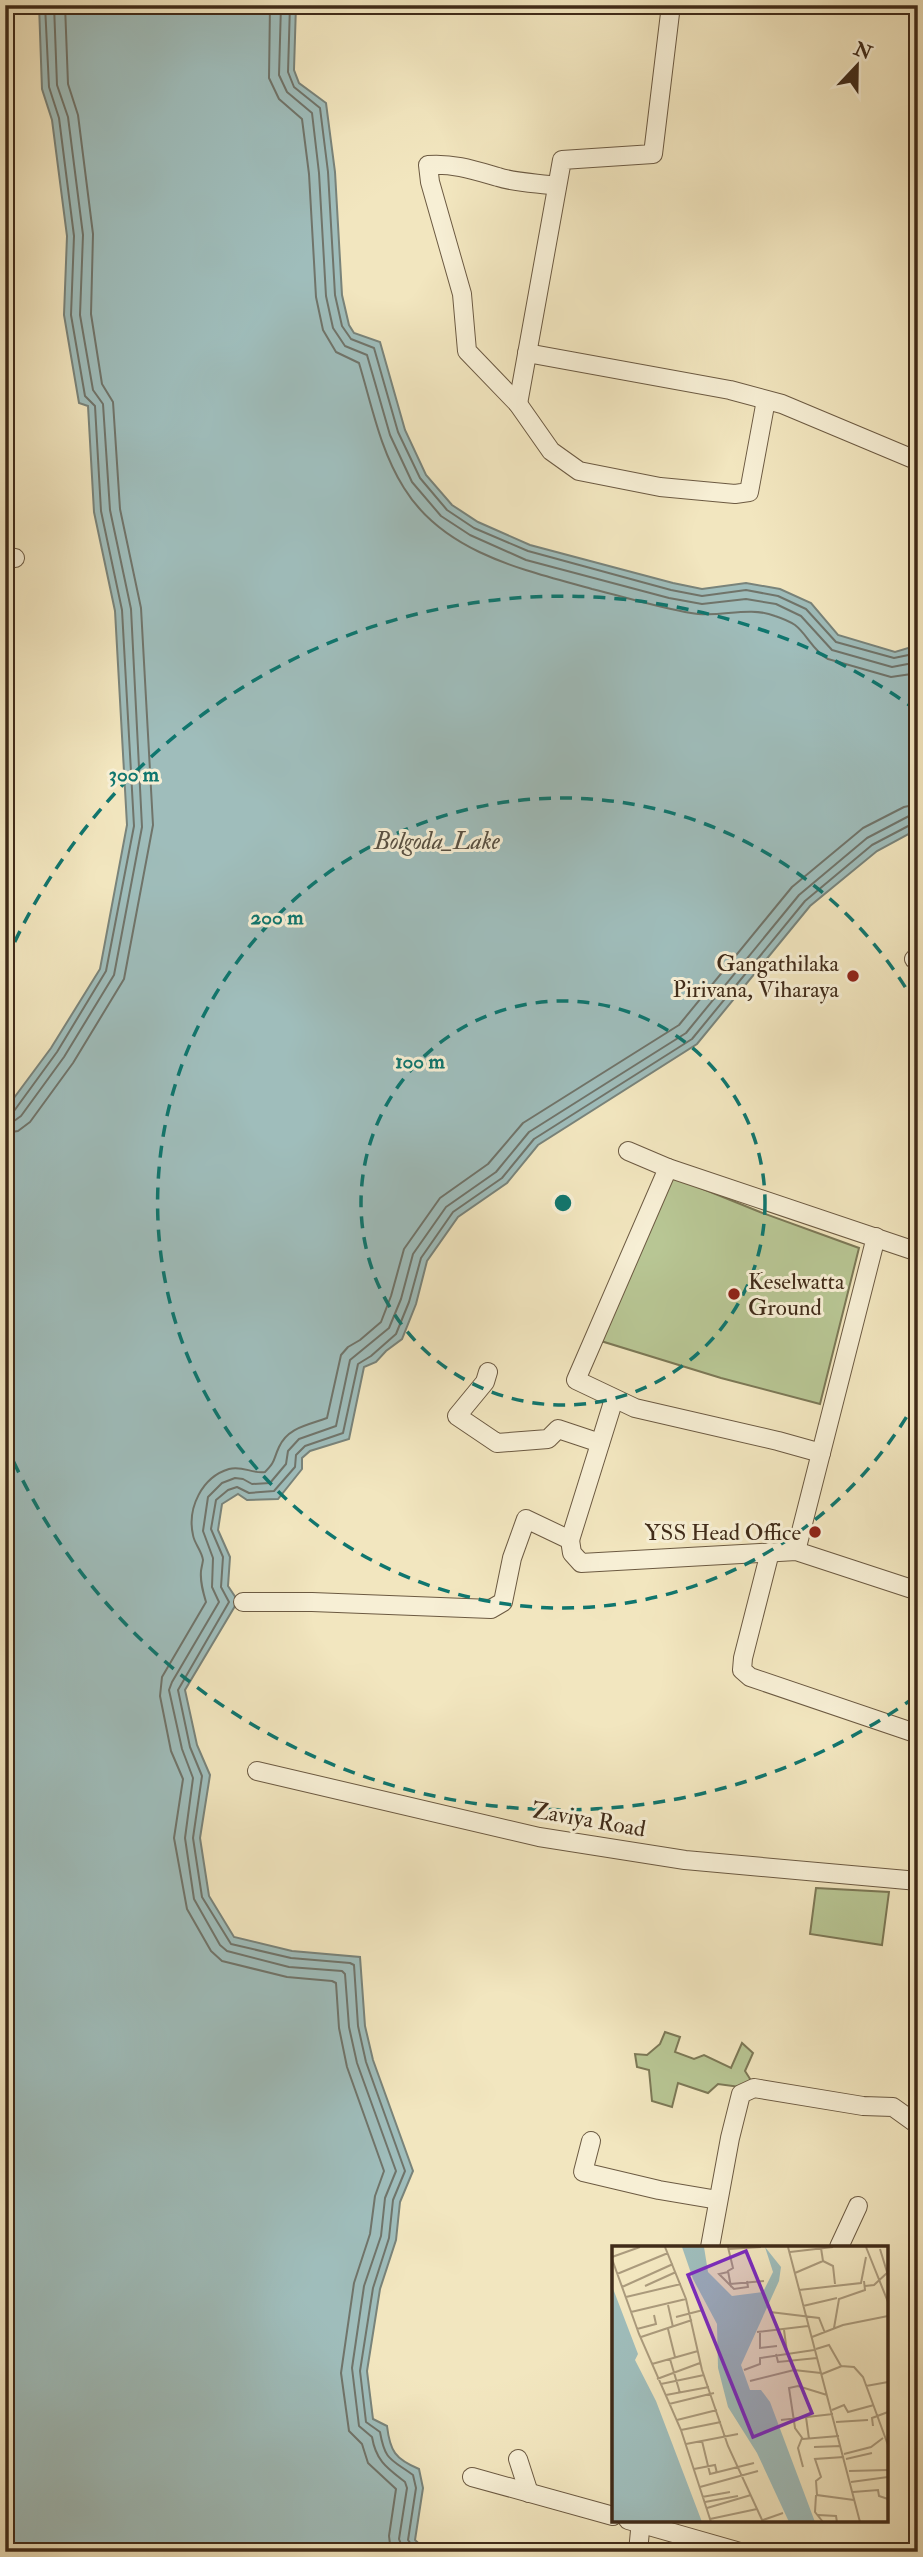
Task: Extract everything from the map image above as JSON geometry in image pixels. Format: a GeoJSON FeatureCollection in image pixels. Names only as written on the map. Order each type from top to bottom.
{"type":"FeatureCollection","features":[{"type":"Feature","properties":{"kind":"street"},"geometry":{"type":"LineString","coordinates":[[518,404],[562,160],[653,154],[671,5]]}},
{"type":"Feature","properties":{"kind":"street"},"geometry":{"type":"LineString","coordinates":[[558,186],[498,177],[485,171],[444,163],[428,165],[430,182],[461,294],[467,351],[518,404],[551,451],[579,471],[660,487],[735,494],[749,492],[766,400]]}},
{"type":"Feature","properties":{"kind":"street"},"geometry":{"type":"LineString","coordinates":[[527,353],[730,390],[782,404],[918,461]]}},
{"type":"Feature","properties":{"kind":"street"},"geometry":{"type":"LineString","coordinates":[[628,1151],[668,1168],[918,1252]]}},
{"type":"Feature","properties":{"kind":"street"},"geometry":{"type":"LineString","coordinates":[[668,1168],[576,1380],[635,1408],[778,1441],[821,1454]]}},
{"type":"Feature","properties":{"kind":"street"},"geometry":{"type":"LineString","coordinates":[[796,1550],[876,1237]]}},
{"type":"Feature","properties":{"kind":"street"},"geometry":{"type":"LineString","coordinates":[[488,1372],[485,1382],[457,1416],[497,1443],[548,1439],[558,1429],[600,1443]]}},
{"type":"Feature","properties":{"kind":"street"},"geometry":{"type":"LineString","coordinates":[[614,1399],[570,1539],[572,1553],[581,1563],[796,1550],[918,1591]]}},
{"type":"Feature","properties":{"kind":"street"},"geometry":{"type":"LineString","coordinates":[[243,1602],[491,1609],[503,1602],[512,1558],[526,1519],[570,1539]]}},
{"type":"Feature","properties":{"kind":"street"},"geometry":{"type":"LineString","coordinates":[[770,1552],[742,1670],[750,1677],[918,1734]]}},
{"type":"Feature","properties":{"kind":"street","name":"Zaviya Road"},"geometry":{"type":"LineString","coordinates":[[257,1771],[540,1837],[685,1860],[918,1881]]}},
{"type":"Feature","properties":{"kind":"street"},"geometry":{"type":"LineString","coordinates":[[710,2246],[741,2094],[754,2088],[863,2106],[893,2107],[918,2125]]}},
{"type":"Feature","properties":{"kind":"street"},"geometry":{"type":"LineString","coordinates":[[591,2141],[583,2172],[659,2190],[718,2200]]}},
{"type":"Feature","properties":{"kind":"street"},"geometry":{"type":"LineString","coordinates":[[839,2246],[858,2206]]}},
{"type":"Feature","properties":{"kind":"street"},"geometry":{"type":"LineString","coordinates":[[517,2459],[529,2493]]}},
{"type":"Feature","properties":{"kind":"street"},"geometry":{"type":"LineString","coordinates":[[472,2477],[612,2516]]}},
{"type":"Feature","properties":{"kind":"street"},"geometry":{"type":"LineString","coordinates":[[637,2522],[638,2552]]}},
{"type":"Feature","properties":{"kind":"street"},"geometry":{"type":"LineString","coordinates":[[640,2522],[740,2552]]}},
{"type":"Feature","properties":{"kind":"green space","name":"Keselwatta Ground"},"geometry":{"type":"Polygon","coordinates":[[[671,1176],[859,1248],[820,1404],[721,1378],[601,1341],[671,1176]]]}},
{"type":"Feature","properties":{"kind":"green space"},"geometry":{"type":"Polygon","coordinates":[[[816,1888],[889,1892],[882,1945],[810,1934],[816,1888]]]}},
{"type":"Feature","properties":{"kind":"green space"},"geometry":{"type":"Polygon","coordinates":[[[665,2032],[680,2037],[675,2052],[694,2059],[704,2055],[731,2068],[742,2043],[753,2053],[745,2071],[752,2082],[740,2087],[718,2084],[708,2093],[678,2083],[672,2107],[652,2101],[649,2070],[637,2067],[635,2054],[647,2055],[660,2044],[665,2032]]]}},
{"type":"Feature","properties":{"kind":"water","name":"Bolgoda_Lake"},"geometry":{"type":"Polygon","coordinates":[[[39,5],[296,5],[294,70],[299,83],[326,103],[335,172],[342,295],[349,325],[354,333],[380,342],[405,430],[426,475],[452,505],[478,522],[530,545],[702,589],[746,583],[780,589],[811,603],[838,635],[895,652],[918,645],[918,829],[877,851],[810,906],[697,1044],[538,1145],[507,1183],[458,1217],[427,1261],[416,1304],[402,1339],[376,1362],[364,1367],[349,1439],[310,1451],[302,1458],[302,1469],[278,1499],[247,1500],[238,1494],[222,1504],[218,1530],[230,1557],[228,1586],[238,1601],[185,1690],[197,1745],[210,1775],[200,1838],[209,1896],[234,1937],[292,1951],[360,1957],[365,2026],[373,2060],[413,2171],[400,2202],[396,2240],[380,2289],[367,2371],[373,2419],[387,2426],[392,2448],[399,2458],[419,2469],[423,2488],[415,2540],[428,2552],[5,2552],[5,1110],[51,1048],[100,969],[127,825],[115,611],[94,512],[88,406],[79,403],[64,315],[67,236],[52,120],[42,89],[39,5]]]}},
{"type":"Feature","properties":{"kind":"place","name":"Gangathilaka Pirivana, Viharaya"},"geometry":{"type":"Point","coordinates":[853,976]}},
{"type":"Feature","properties":{"kind":"place","name":"Keselwatta Ground"},"geometry":{"type":"Point","coordinates":[734,1294]}},
{"type":"Feature","properties":{"kind":"place","name":"YSS Head Office"},"geometry":{"type":"Point","coordinates":[815,1532]}}]}
